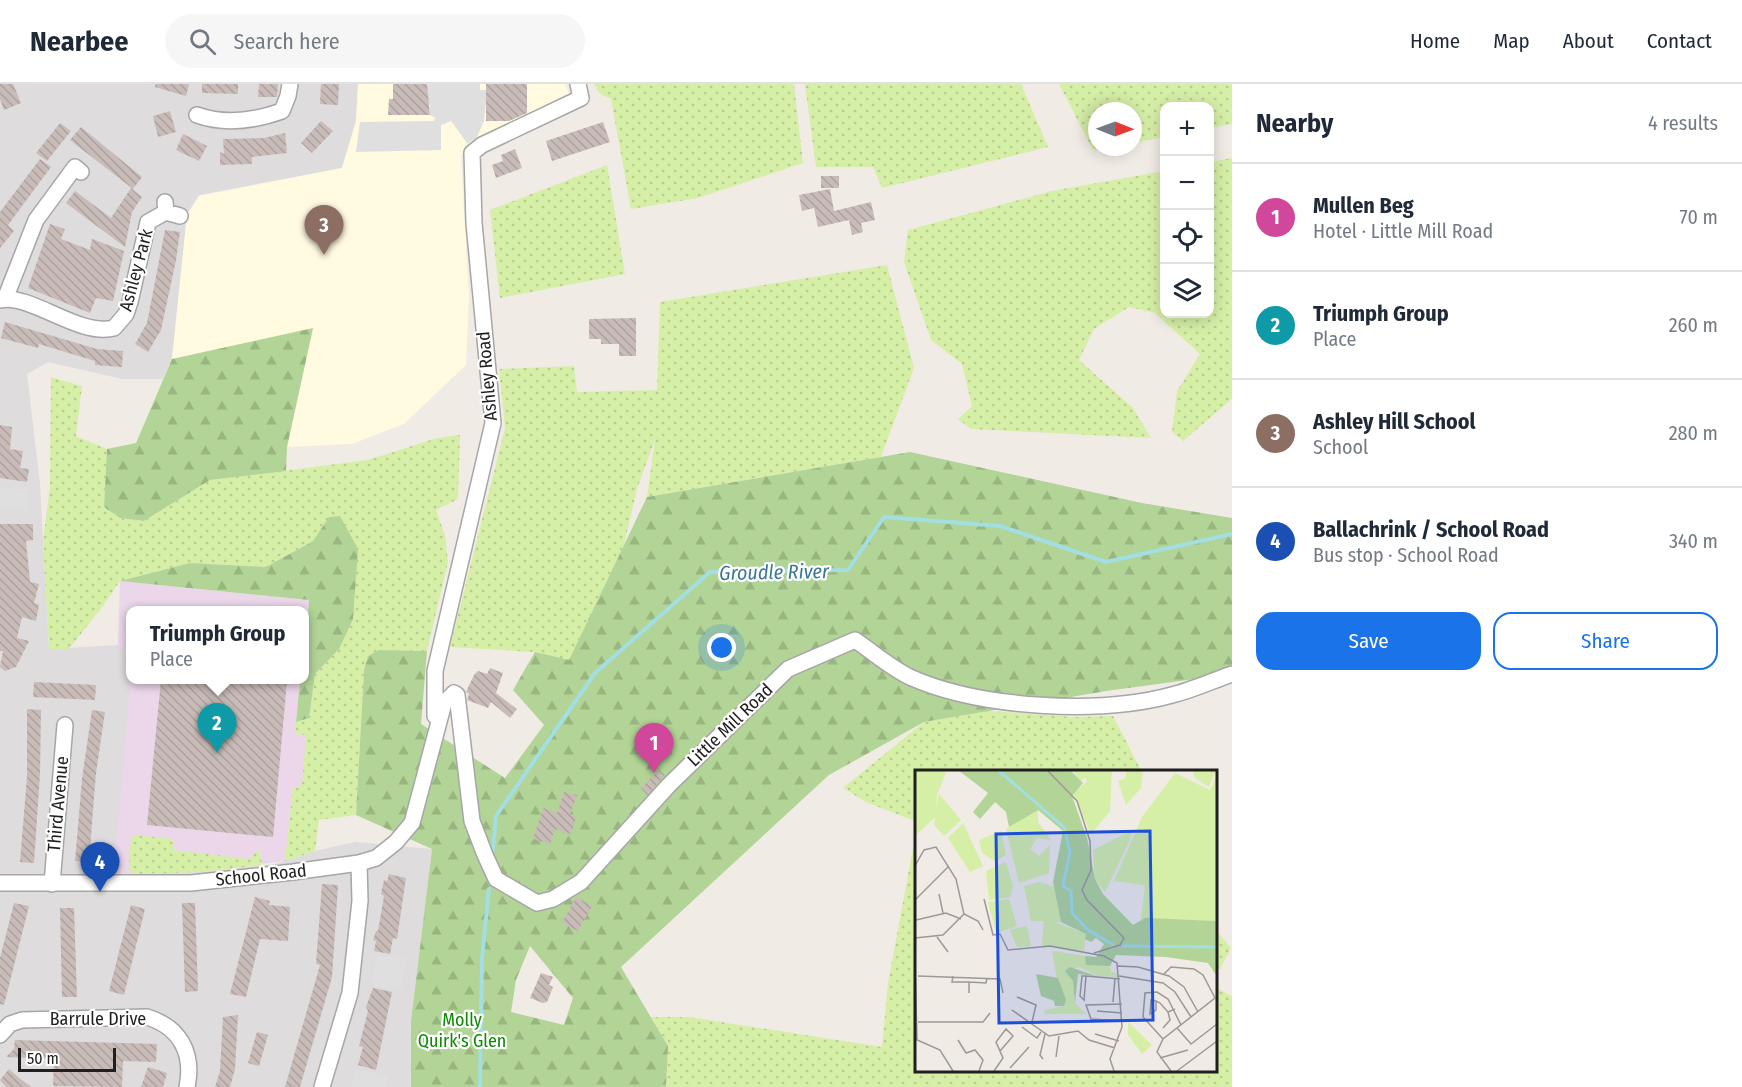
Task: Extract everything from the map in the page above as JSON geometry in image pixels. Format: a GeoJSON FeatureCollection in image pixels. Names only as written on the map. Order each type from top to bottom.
{"type":"FeatureCollection","features":[{"type":"Feature","properties":{"kind":"street"},"geometry":{"type":"LineString","coordinates":[[197,115],[211,120],[231,122],[265,117],[282,111],[290,84]]}},
{"type":"Feature","properties":{"kind":"street","name":"Ashley Road"},"geometry":{"type":"LineString","coordinates":[[436,730],[435,671],[493,423],[474,223],[472,153],[482,145],[581,98],[578,84]]}},
{"type":"Feature","properties":{"kind":"street","name":"Ashley Park"},"geometry":{"type":"LineString","coordinates":[[81,172],[75,167],[36,220],[2,299],[95,330],[114,328],[126,314],[130,302],[148,222],[170,210]]}},
{"type":"Feature","properties":{"kind":"street","name":"Little Mill Road"},"geometry":{"type":"LineString","coordinates":[[436,730],[448,696],[454,693],[458,695],[472,821],[495,879],[537,903],[553,899],[581,882],[669,785],[788,669],[855,640],[911,677],[982,699],[1059,706],[1134,702],[1172,695],[1232,674]]}},
{"type":"Feature","properties":{"kind":"street","name":"Third Avenue"},"geometry":{"type":"LineString","coordinates":[[52,884],[65,725]]}},
{"type":"Feature","properties":{"kind":"street","name":"School Road"},"geometry":{"type":"LineString","coordinates":[[0,883],[190,883],[359,863],[376,858],[396,842],[412,824],[436,730]]}},
{"type":"Feature","properties":{"kind":"street"},"geometry":{"type":"LineString","coordinates":[[322,1087],[350,993],[360,901],[359,863]]}},
{"type":"Feature","properties":{"kind":"street","name":"Barrule Drive"},"geometry":{"type":"LineString","coordinates":[[0,1035],[10,1024],[22,1020],[147,1017],[164,1022],[179,1035],[188,1056],[187,1087]]}},
{"type":"Feature","properties":{"kind":"shaded area"},"geometry":{"type":"Polygon","coordinates":[[[0,84],[358,84],[356,121],[342,168],[199,195],[187,214],[172,358],[163,379],[122,379],[48,362],[27,374],[40,484],[49,649],[118,645],[126,651],[126,684],[131,684],[114,875],[200,872],[275,864],[315,851],[355,842],[432,849],[411,1021],[411,1087],[0,1087],[0,84]]]}},
{"type":"Feature","properties":{"kind":"shaded area"},"geometry":{"type":"Polygon","coordinates":[[[358,84],[565,84],[570,96],[487,140],[476,139],[467,143],[461,156],[469,295],[466,365],[404,424],[352,444],[287,447],[313,329],[172,359],[187,215],[199,196],[342,168],[356,121],[358,84]]]}},
{"type":"Feature","properties":{"kind":"shaded area"},"geometry":{"type":"Polygon","coordinates":[[[427,84],[480,84],[480,90],[487,90],[484,121],[476,139],[467,143],[451,121],[441,125],[441,150],[356,152],[360,122],[434,121],[435,118],[430,115],[430,105],[427,104],[427,84]]]}},
{"type":"Feature","properties":{"kind":"shaded area"},"geometry":{"type":"Polygon","coordinates":[[[0,487],[29,490],[27,510],[0,507],[0,487]]]}},
{"type":"Feature","properties":{"kind":"shaded area"},"geometry":{"type":"Polygon","coordinates":[[[120,581],[309,600],[308,606],[126,606],[126,651],[118,645],[120,581]]]}},
{"type":"Feature","properties":{"kind":"shaded area"},"geometry":{"type":"Polygon","coordinates":[[[131,684],[300,684],[295,733],[307,734],[302,786],[293,787],[285,861],[200,872],[113,875],[131,684]]]}},
{"type":"Feature","properties":{"kind":"shaded area"},"geometry":{"type":"Polygon","coordinates":[[[376,955],[406,958],[402,989],[372,986],[376,955]]]}},
{"type":"Feature","properties":{"kind":"shaded area"},"geometry":{"type":"Polygon","coordinates":[[[356,1069],[389,1076],[386,1087],[352,1087],[356,1069]]]}},
{"type":"Feature","properties":{"kind":"green space"},"geometry":{"type":"Polygon","coordinates":[[[594,84],[794,84],[803,163],[698,198],[631,209],[611,99],[600,94],[594,84]]]}},
{"type":"Feature","properties":{"kind":"green space"},"geometry":{"type":"Polygon","coordinates":[[[805,84],[1021,84],[1048,147],[882,188],[873,167],[816,167],[805,84]]]}},
{"type":"Feature","properties":{"kind":"green space"},"geometry":{"type":"Polygon","coordinates":[[[1059,84],[1232,84],[1232,124],[1214,127],[1214,102],[1160,102],[1160,138],[1142,141],[1142,102],[1088,102],[1088,140],[1059,84]]]}},
{"type":"Feature","properties":{"kind":"green space"},"geometry":{"type":"Polygon","coordinates":[[[1232,158],[1232,399],[1183,441],[1172,432],[1177,391],[1200,354],[1160,318],[1214,318],[1214,161],[1232,158]]]}},
{"type":"Feature","properties":{"kind":"green space"},"geometry":{"type":"Polygon","coordinates":[[[607,165],[625,274],[500,298],[490,210],[607,165]]]}},
{"type":"Feature","properties":{"kind":"green space"},"geometry":{"type":"Polygon","coordinates":[[[1160,172],[1160,318],[1155,313],[1129,307],[1094,329],[1079,360],[1133,408],[1151,438],[971,429],[958,419],[972,406],[962,364],[931,340],[904,262],[908,230],[1052,191],[1160,172]]]}},
{"type":"Feature","properties":{"kind":"green space"},"geometry":{"type":"Polygon","coordinates":[[[887,265],[914,368],[881,457],[647,497],[655,439],[637,489],[624,545],[569,661],[535,652],[450,647],[505,428],[499,369],[574,366],[577,392],[657,390],[660,302],[887,265]]]}},
{"type":"Feature","properties":{"kind":"green space"},"geometry":{"type":"Polygon","coordinates":[[[313,328],[287,447],[286,471],[210,480],[144,521],[120,518],[104,507],[107,449],[136,443],[172,359],[313,328]]]}},
{"type":"Feature","properties":{"kind":"green space"},"geometry":{"type":"Polygon","coordinates":[[[51,377],[82,386],[76,436],[107,449],[104,507],[120,518],[144,521],[210,480],[368,460],[437,438],[460,435],[458,499],[436,510],[445,536],[448,562],[427,651],[379,650],[368,656],[364,670],[356,815],[319,820],[315,851],[285,861],[293,787],[302,786],[306,735],[295,734],[296,722],[309,718],[315,674],[339,649],[329,518],[313,541],[266,567],[190,563],[120,581],[68,650],[49,649],[43,540],[50,487],[51,377]]]}},
{"type":"Feature","properties":{"kind":"green space","name":"Molly Quirk's Glen"},"geometry":{"type":"Polygon","coordinates":[[[910,452],[1142,503],[1232,518],[1232,665],[1195,679],[1106,691],[924,722],[829,775],[621,967],[668,1046],[666,1087],[411,1087],[411,1021],[432,849],[356,815],[364,670],[368,656],[379,650],[427,651],[421,724],[505,778],[544,725],[513,690],[535,652],[569,660],[647,497],[910,452]],[[530,946],[516,980],[511,1012],[564,1025],[573,998],[530,946]]]}},
{"type":"Feature","properties":{"kind":"green space"},"geometry":{"type":"Polygon","coordinates":[[[340,516],[358,549],[353,619],[339,649],[315,674],[309,718],[296,722],[300,684],[309,684],[309,600],[120,581],[190,563],[266,567],[313,541],[329,517],[340,516]]]}},
{"type":"Feature","properties":{"kind":"green space"},"geometry":{"type":"Polygon","coordinates":[[[989,711],[1075,717],[1113,716],[1141,770],[915,770],[915,821],[866,802],[843,788],[924,722],[989,711]]]}},
{"type":"Feature","properties":{"kind":"green space"},"geometry":{"type":"Polygon","coordinates":[[[135,835],[173,839],[173,850],[250,859],[259,849],[262,865],[200,872],[132,874],[129,869],[131,838],[135,835]]]}},
{"type":"Feature","properties":{"kind":"green space"},"geometry":{"type":"Polygon","coordinates":[[[913,848],[915,848],[915,1072],[1217,1072],[1217,988],[1232,996],[1232,1087],[666,1087],[668,1046],[651,1017],[689,1017],[882,1047],[888,983],[913,848]]]}},
{"type":"Feature","properties":{"kind":"green space"},"geometry":{"type":"Polygon","coordinates":[[[1217,931],[1231,948],[1220,969],[1217,968],[1217,931]]]}},
{"type":"Feature","properties":{"kind":"building"},"geometry":{"type":"Polygon","coordinates":[[[0,84],[13,84],[21,103],[4,110],[0,99],[0,84]]]}},
{"type":"Feature","properties":{"kind":"building"},"geometry":{"type":"Polygon","coordinates":[[[155,84],[189,84],[186,96],[155,87],[155,84]]]}},
{"type":"Feature","properties":{"kind":"building"},"geometry":{"type":"Polygon","coordinates":[[[202,84],[238,84],[238,94],[202,93],[202,84]]]}},
{"type":"Feature","properties":{"kind":"building"},"geometry":{"type":"Polygon","coordinates":[[[259,84],[278,84],[277,97],[258,97],[259,84]]]}},
{"type":"Feature","properties":{"kind":"building"},"geometry":{"type":"Polygon","coordinates":[[[321,84],[339,84],[338,105],[320,104],[321,84]]]}},
{"type":"Feature","properties":{"kind":"building"},"geometry":{"type":"Polygon","coordinates":[[[393,84],[427,84],[430,115],[388,115],[389,99],[393,99],[393,84]]]}},
{"type":"Feature","properties":{"kind":"building"},"geometry":{"type":"Polygon","coordinates":[[[486,84],[527,84],[527,113],[509,121],[486,121],[486,84]]]}},
{"type":"Feature","properties":{"kind":"building"},"geometry":{"type":"Polygon","coordinates":[[[170,111],[176,132],[158,137],[153,116],[170,111]]]}},
{"type":"Feature","properties":{"kind":"building"},"geometry":{"type":"Polygon","coordinates":[[[321,121],[333,131],[312,153],[301,143],[321,121]]]}},
{"type":"Feature","properties":{"kind":"building"},"geometry":{"type":"Polygon","coordinates":[[[603,122],[610,142],[552,161],[546,141],[603,122]]]}},
{"type":"Feature","properties":{"kind":"building"},"geometry":{"type":"Polygon","coordinates":[[[60,123],[71,131],[47,161],[36,153],[60,123]]]}},
{"type":"Feature","properties":{"kind":"building"},"geometry":{"type":"Polygon","coordinates":[[[81,127],[142,177],[133,189],[70,140],[81,127]]]}},
{"type":"Feature","properties":{"kind":"building"},"geometry":{"type":"Polygon","coordinates":[[[285,133],[287,153],[252,157],[252,164],[220,165],[220,152],[224,154],[223,139],[264,138],[285,133]]]}},
{"type":"Feature","properties":{"kind":"building"},"geometry":{"type":"Polygon","coordinates":[[[183,134],[207,146],[199,161],[176,150],[183,134]]]}},
{"type":"Feature","properties":{"kind":"building"},"geometry":{"type":"Polygon","coordinates":[[[515,149],[522,168],[496,178],[492,165],[503,161],[501,155],[515,149]]]}},
{"type":"Feature","properties":{"kind":"building"},"geometry":{"type":"Polygon","coordinates":[[[40,159],[51,167],[8,225],[14,231],[0,248],[0,212],[40,159]]]}},
{"type":"Feature","properties":{"kind":"building"},"geometry":{"type":"Polygon","coordinates":[[[821,176],[839,176],[839,188],[821,188],[821,176]]]}},
{"type":"Feature","properties":{"kind":"building"},"geometry":{"type":"Polygon","coordinates":[[[131,188],[142,197],[132,212],[125,247],[66,203],[75,191],[111,218],[131,188]]]}},
{"type":"Feature","properties":{"kind":"building"},"geometry":{"type":"Polygon","coordinates":[[[830,189],[834,211],[871,202],[875,220],[861,223],[863,232],[852,235],[849,220],[818,227],[814,208],[802,211],[799,195],[830,189]]]}},
{"type":"Feature","properties":{"kind":"building"},"geometry":{"type":"Polygon","coordinates":[[[50,224],[65,229],[61,239],[90,250],[92,239],[124,251],[113,301],[96,298],[90,313],[28,288],[50,224]]]}},
{"type":"Feature","properties":{"kind":"building"},"geometry":{"type":"Polygon","coordinates":[[[165,230],[180,232],[161,330],[148,352],[135,344],[147,323],[165,230]]]}},
{"type":"Feature","properties":{"kind":"building"},"geometry":{"type":"Polygon","coordinates":[[[636,318],[636,356],[619,356],[619,344],[601,344],[601,339],[589,339],[589,319],[636,318]]]}},
{"type":"Feature","properties":{"kind":"building"},"geometry":{"type":"Polygon","coordinates":[[[5,322],[97,349],[123,351],[122,367],[95,365],[95,361],[39,344],[38,348],[1,338],[5,322]]]}},
{"type":"Feature","properties":{"kind":"building"},"geometry":{"type":"Polygon","coordinates":[[[0,425],[12,427],[10,449],[23,451],[20,468],[29,469],[27,482],[0,478],[0,425]]]}},
{"type":"Feature","properties":{"kind":"building"},"geometry":{"type":"Polygon","coordinates":[[[0,524],[33,524],[33,540],[26,541],[30,582],[39,584],[34,603],[39,605],[36,621],[22,617],[17,638],[29,641],[16,667],[5,671],[0,667],[3,651],[0,651],[0,524]]]}},
{"type":"Feature","properties":{"kind":"building"},"geometry":{"type":"Polygon","coordinates":[[[490,668],[503,673],[496,693],[517,709],[510,718],[491,702],[488,708],[467,700],[469,694],[466,692],[474,675],[478,671],[487,674],[490,668]]]}},
{"type":"Feature","properties":{"kind":"building"},"geometry":{"type":"Polygon","coordinates":[[[34,682],[96,685],[95,700],[33,697],[34,682]]]}},
{"type":"Feature","properties":{"kind":"building"},"geometry":{"type":"Polygon","coordinates":[[[161,684],[287,684],[273,837],[147,825],[161,684]]]}},
{"type":"Feature","properties":{"kind":"building"},"geometry":{"type":"Polygon","coordinates":[[[27,709],[41,710],[40,774],[34,863],[20,862],[27,777],[27,709]]]}},
{"type":"Feature","properties":{"kind":"building"},"geometry":{"type":"Polygon","coordinates":[[[92,710],[105,712],[96,773],[89,862],[75,861],[82,779],[92,710]]]}},
{"type":"Feature","properties":{"kind":"building"},"geometry":{"type":"Polygon","coordinates":[[[659,770],[665,775],[647,795],[641,788],[659,770]]]}},
{"type":"Feature","properties":{"kind":"building"},"geometry":{"type":"Polygon","coordinates":[[[564,792],[577,795],[570,815],[576,817],[571,834],[555,829],[550,844],[533,839],[543,808],[557,813],[564,792]]]}},
{"type":"Feature","properties":{"kind":"building"},"geometry":{"type":"Polygon","coordinates":[[[389,874],[406,878],[397,939],[393,938],[390,954],[374,951],[376,941],[373,940],[378,931],[384,896],[381,894],[384,880],[387,881],[389,874]]]}},
{"type":"Feature","properties":{"kind":"building"},"geometry":{"type":"Polygon","coordinates":[[[322,884],[338,885],[332,977],[300,1087],[285,1087],[320,965],[316,964],[322,884]]]}},
{"type":"Feature","properties":{"kind":"building"},"geometry":{"type":"Polygon","coordinates":[[[255,897],[270,901],[269,905],[290,907],[288,941],[260,939],[246,997],[230,994],[255,897]]]}},
{"type":"Feature","properties":{"kind":"building"},"geometry":{"type":"Polygon","coordinates":[[[576,897],[592,906],[578,931],[562,923],[576,897]]]}},
{"type":"Feature","properties":{"kind":"building"},"geometry":{"type":"Polygon","coordinates":[[[14,903],[29,906],[4,1005],[0,1004],[0,958],[14,903]]]}},
{"type":"Feature","properties":{"kind":"building"},"geometry":{"type":"Polygon","coordinates":[[[182,903],[195,903],[198,991],[185,992],[182,903]]]}},
{"type":"Feature","properties":{"kind":"building"},"geometry":{"type":"Polygon","coordinates":[[[131,905],[145,909],[124,995],[109,991],[131,905]]]}},
{"type":"Feature","properties":{"kind":"building"},"geometry":{"type":"Polygon","coordinates":[[[60,908],[74,908],[77,997],[62,997],[60,908]]]}},
{"type":"Feature","properties":{"kind":"building"},"geometry":{"type":"Polygon","coordinates":[[[541,973],[553,977],[549,985],[553,987],[547,1002],[543,1003],[530,998],[541,973]]]}},
{"type":"Feature","properties":{"kind":"building"},"geometry":{"type":"Polygon","coordinates":[[[373,988],[392,992],[376,1070],[358,1065],[363,1047],[359,1046],[368,1011],[366,1007],[373,988]]]}},
{"type":"Feature","properties":{"kind":"building"},"geometry":{"type":"Polygon","coordinates":[[[238,1015],[235,1069],[230,1087],[215,1087],[220,1071],[223,1017],[238,1015]]]}},
{"type":"Feature","properties":{"kind":"building"},"geometry":{"type":"Polygon","coordinates":[[[257,1032],[268,1035],[259,1066],[248,1063],[257,1032]]]}},
{"type":"Feature","properties":{"kind":"building"},"geometry":{"type":"Polygon","coordinates":[[[15,1040],[157,1044],[156,1062],[123,1061],[122,1087],[53,1086],[54,1059],[6,1057],[14,1049],[15,1040]]]}},
{"type":"Feature","properties":{"kind":"building"},"geometry":{"type":"Polygon","coordinates":[[[148,1067],[167,1073],[163,1087],[141,1087],[148,1067]]]}},
{"type":"Feature","properties":{"kind":"building"},"geometry":{"type":"Polygon","coordinates":[[[9,1069],[31,1087],[6,1087],[0,1080],[9,1069]]]}},
{"type":"Feature","properties":{"kind":"waterway","name":"Groudle River"},"geometry":{"type":"LineString","coordinates":[[493,849],[496,816],[595,673],[710,572],[848,570],[884,517],[1000,526],[1106,562],[1232,534]]}},
{"type":"Feature","properties":{"kind":"waterway","name":"Groudle River"},"geometry":{"type":"LineString","coordinates":[[480,1087],[482,958],[489,889]]}},
{"type":"Feature","properties":{"kind":"place","name":"Ashley Hill School"},"geometry":{"type":"Point","coordinates":[324,255]}},
{"type":"Feature","properties":{"kind":"place","name":"Triumph Group"},"geometry":{"type":"Point","coordinates":[217,753]}},
{"type":"Feature","properties":{"kind":"place","name":"Mullen Beg"},"geometry":{"type":"Point","coordinates":[654,773]}},
{"type":"Feature","properties":{"kind":"place","name":"Ballachrink / School Road"},"geometry":{"type":"Point","coordinates":[100,892]}}]}
